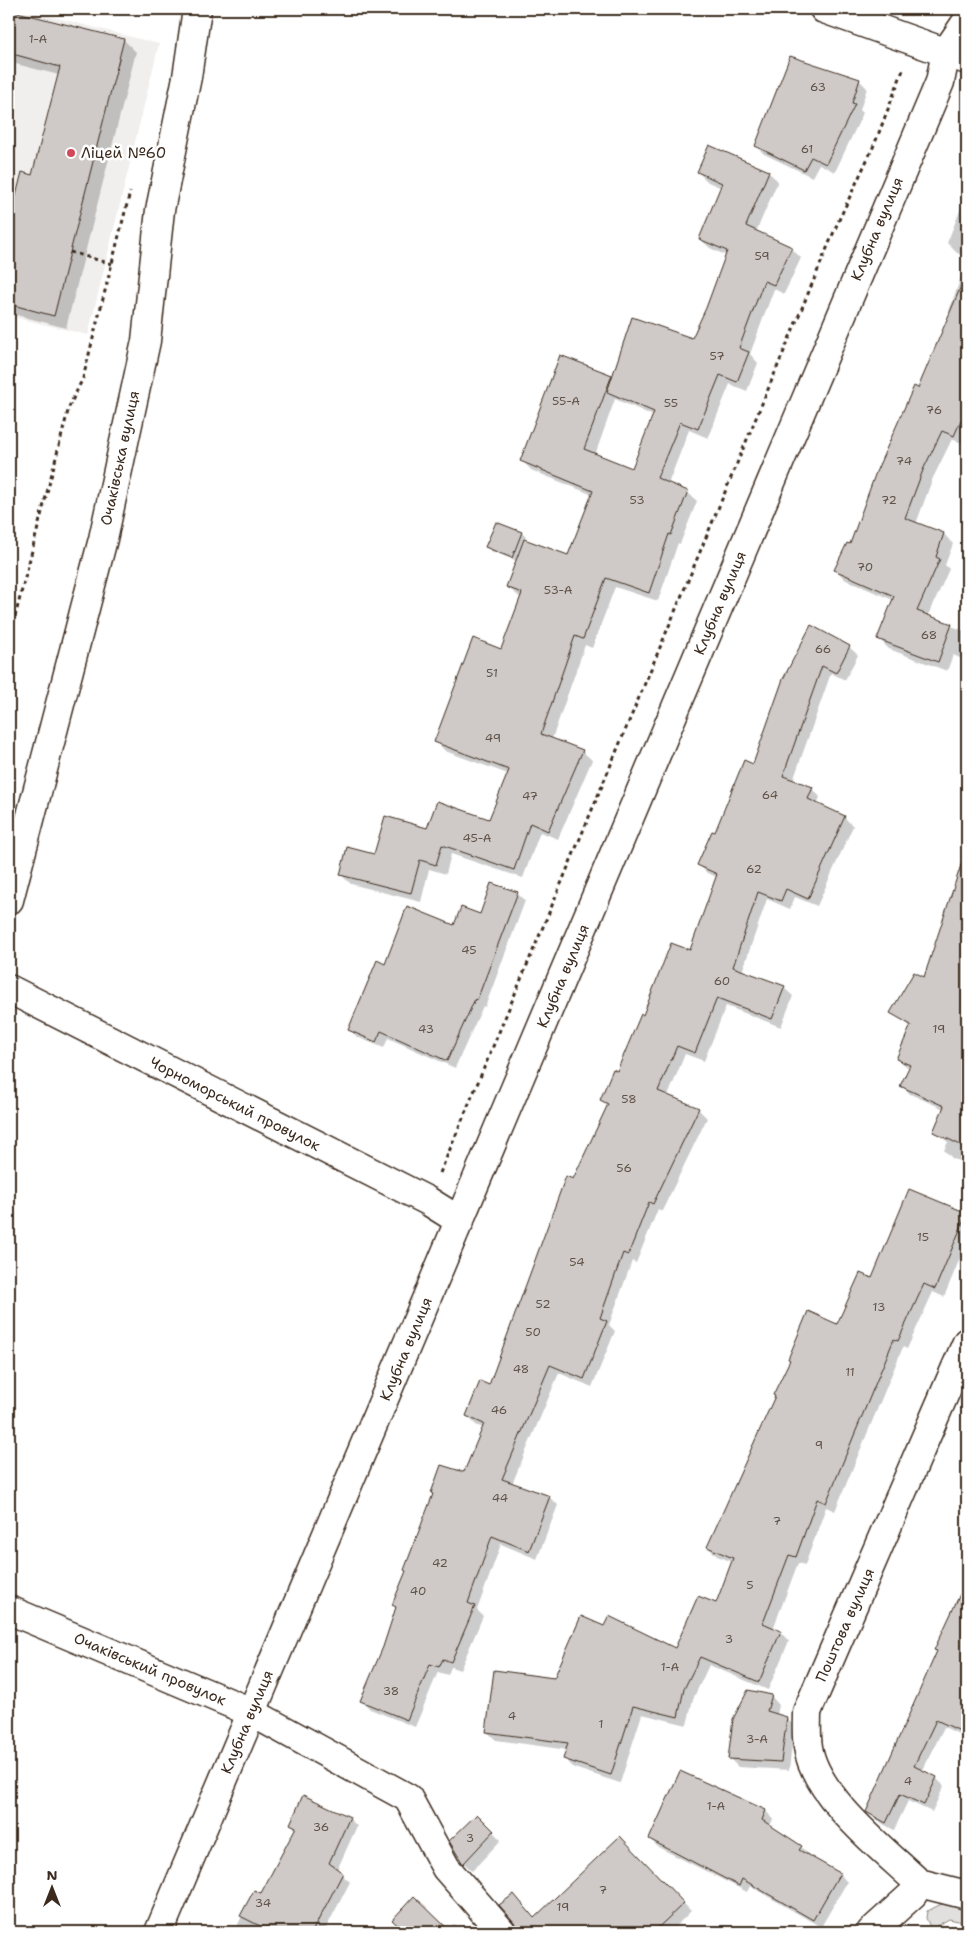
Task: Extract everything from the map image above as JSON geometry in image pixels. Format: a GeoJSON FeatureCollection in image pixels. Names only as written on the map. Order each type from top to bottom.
{"type":"FeatureCollection","features":[{"type":"Feature","properties":{"kind":"main road","name":"Очаківська вулиця"},"geometry":{"type":"LineString","coordinates":[[9,900],[103,539],[146,342],[160,210],[187,77],[197,9]]}},
{"type":"Feature","properties":{"kind":"main road"},"geometry":{"type":"LineString","coordinates":[[824,9],[957,56]]}},
{"type":"Feature","properties":{"kind":"main road","name":"Клубна вулиця"},"geometry":{"type":"LineString","coordinates":[[159,1932],[940,82],[957,56],[967,21]]}},
{"type":"Feature","properties":{"kind":"main road","name":"Чорноморський провулок"},"geometry":{"type":"LineString","coordinates":[[9,989],[428,1201],[460,1221]]}},
{"type":"Feature","properties":{"kind":"main road","name":"Поштова вулиця"},"geometry":{"type":"LineString","coordinates":[[919,1883],[845,1814],[821,1778],[808,1748],[807,1712],[967,1342]]}},
{"type":"Feature","properties":{"kind":"main road","name":"Очаківський провулок"},"geometry":{"type":"LineString","coordinates":[[9,1610],[252,1712],[408,1798],[446,1868],[502,1932]]}},
{"type":"Feature","properties":{"kind":"main road"},"geometry":{"type":"LineString","coordinates":[[871,1932],[902,1906],[913,1894],[919,1883],[967,1895]]}},
{"type":"Feature","properties":{"kind":"path"},"geometry":{"type":"LineString","coordinates":[[428,1201],[835,231],[875,143],[902,71],[917,42]]}},
{"type":"Feature","properties":{"kind":"path"},"geometry":{"type":"LineString","coordinates":[[9,640],[69,407],[83,378],[131,190]]}},
{"type":"Feature","properties":{"kind":"path"},"geometry":{"type":"LineString","coordinates":[[70,252],[112,264]]}},
{"type":"Feature","properties":{"kind":"shaded area","name":"Ліцей №60"},"geometry":{"type":"Polygon","coordinates":[[[9,9],[22,9],[159,44],[88,335],[9,316],[9,9]]]}},
{"type":"Feature","properties":{"kind":"shaded area"},"geometry":{"type":"Polygon","coordinates":[[[950,1900],[967,1903],[967,1923],[949,1919],[931,1929],[926,1918],[927,1911],[950,1900]]]}},
{"type":"Feature","properties":{"kind":"building"},"geometry":{"type":"Polygon","coordinates":[[[9,10],[124,39],[54,316],[9,304],[9,223],[22,172],[32,175],[60,67],[9,53],[9,10]]]}},
{"type":"Feature","properties":{"kind":"building"},"geometry":{"type":"Polygon","coordinates":[[[790,56],[860,79],[852,103],[855,104],[826,164],[811,157],[804,170],[755,146],[790,56]]]}},
{"type":"Feature","properties":{"kind":"building"},"geometry":{"type":"Polygon","coordinates":[[[709,145],[769,171],[746,226],[792,247],[774,285],[764,281],[739,348],[749,352],[737,382],[720,375],[698,429],[680,422],[657,478],[688,491],[671,535],[669,534],[649,593],[606,578],[583,639],[575,636],[541,734],[583,750],[548,831],[530,823],[514,870],[442,845],[436,865],[420,860],[411,893],[340,875],[347,847],[374,854],[385,816],[427,828],[437,801],[489,819],[509,770],[434,742],[473,638],[501,649],[522,593],[506,587],[524,539],[568,555],[593,491],[520,461],[560,355],[612,375],[584,449],[632,468],[654,412],[607,392],[632,317],[692,338],[706,308],[727,251],[699,239],[722,183],[697,172],[709,145]]]}},
{"type":"Feature","properties":{"kind":"building"},"geometry":{"type":"Polygon","coordinates":[[[967,272],[967,422],[961,420],[954,436],[942,431],[923,470],[905,518],[944,533],[936,557],[940,559],[917,611],[952,624],[938,662],[877,639],[894,596],[834,570],[847,543],[850,544],[876,472],[914,386],[918,388],[967,272]]]}},
{"type":"Feature","properties":{"kind":"building"},"geometry":{"type":"Polygon","coordinates":[[[496,522],[522,532],[512,558],[485,547],[496,522]]]}},
{"type":"Feature","properties":{"kind":"building"},"geometry":{"type":"Polygon","coordinates":[[[811,625],[850,646],[836,673],[822,666],[783,776],[813,787],[808,799],[845,816],[808,899],[786,889],[781,901],[758,892],[733,967],[785,986],[772,1019],[717,998],[695,1053],[677,1046],[658,1091],[699,1108],[653,1204],[649,1202],[628,1255],[623,1253],[600,1318],[607,1321],[584,1379],[550,1365],[502,1479],[550,1496],[529,1551],[492,1536],[468,1603],[475,1606],[451,1662],[443,1659],[439,1667],[430,1664],[407,1720],[360,1701],[383,1647],[396,1607],[392,1605],[433,1494],[431,1493],[441,1465],[464,1472],[484,1424],[466,1416],[480,1381],[489,1385],[566,1176],[573,1179],[608,1104],[600,1100],[613,1069],[617,1071],[641,1014],[643,1015],[671,943],[690,950],[717,874],[697,865],[712,831],[715,832],[744,760],[753,764],[783,679],[811,625]]]}},
{"type":"Feature","properties":{"kind":"building"},"geometry":{"type":"Polygon","coordinates":[[[962,862],[967,863],[967,1148],[933,1132],[944,1106],[900,1086],[910,1065],[896,1059],[911,1025],[890,1013],[914,972],[924,977],[962,862]]]}},
{"type":"Feature","properties":{"kind":"building"},"geometry":{"type":"Polygon","coordinates":[[[491,883],[518,892],[477,1000],[475,999],[447,1061],[381,1031],[376,1042],[348,1030],[377,960],[385,964],[407,906],[454,925],[461,907],[480,914],[491,883]]]}},
{"type":"Feature","properties":{"kind":"building"},"geometry":{"type":"Polygon","coordinates":[[[909,1189],[967,1213],[935,1289],[924,1284],[898,1341],[894,1339],[826,1503],[817,1499],[796,1557],[789,1555],[763,1623],[781,1631],[759,1682],[700,1657],[684,1689],[678,1717],[633,1706],[611,1775],[563,1759],[568,1743],[486,1732],[494,1670],[554,1678],[581,1616],[604,1626],[609,1616],[675,1648],[698,1596],[716,1603],[733,1558],[707,1547],[775,1396],[773,1395],[790,1360],[788,1359],[808,1311],[837,1324],[860,1273],[872,1278],[909,1189]]]}},
{"type":"Feature","properties":{"kind":"building"},"geometry":{"type":"Polygon","coordinates":[[[967,1579],[967,1734],[936,1720],[914,1766],[937,1777],[924,1805],[900,1794],[886,1823],[866,1812],[937,1651],[934,1650],[967,1579]]]}},
{"type":"Feature","properties":{"kind":"building"},"geometry":{"type":"Polygon","coordinates":[[[748,1690],[772,1695],[767,1711],[787,1717],[781,1762],[728,1759],[733,1719],[748,1690]]]}},
{"type":"Feature","properties":{"kind":"building"},"geometry":{"type":"Polygon","coordinates":[[[680,1771],[766,1810],[762,1820],[802,1846],[799,1850],[840,1873],[813,1920],[742,1879],[739,1886],[649,1839],[680,1771]]]}},
{"type":"Feature","properties":{"kind":"building"},"geometry":{"type":"Polygon","coordinates":[[[303,1795],[350,1817],[329,1863],[343,1873],[312,1932],[272,1932],[240,1916],[254,1890],[261,1893],[296,1827],[290,1824],[303,1795]]]}},
{"type":"Feature","properties":{"kind":"building"},"geometry":{"type":"Polygon","coordinates":[[[477,1814],[494,1831],[463,1864],[449,1841],[477,1814]]]}},
{"type":"Feature","properties":{"kind":"building"},"geometry":{"type":"Polygon","coordinates":[[[620,1836],[684,1903],[664,1922],[653,1932],[517,1932],[514,1922],[499,1905],[514,1894],[534,1918],[620,1836]]]}},
{"type":"Feature","properties":{"kind":"building"},"geometry":{"type":"Polygon","coordinates":[[[414,1896],[451,1932],[405,1932],[392,1920],[414,1896]]]}},
{"type":"Feature","properties":{"kind":"place","name":"Ліцей №60"},"geometry":{"type":"Point","coordinates":[71,153]}}]}
